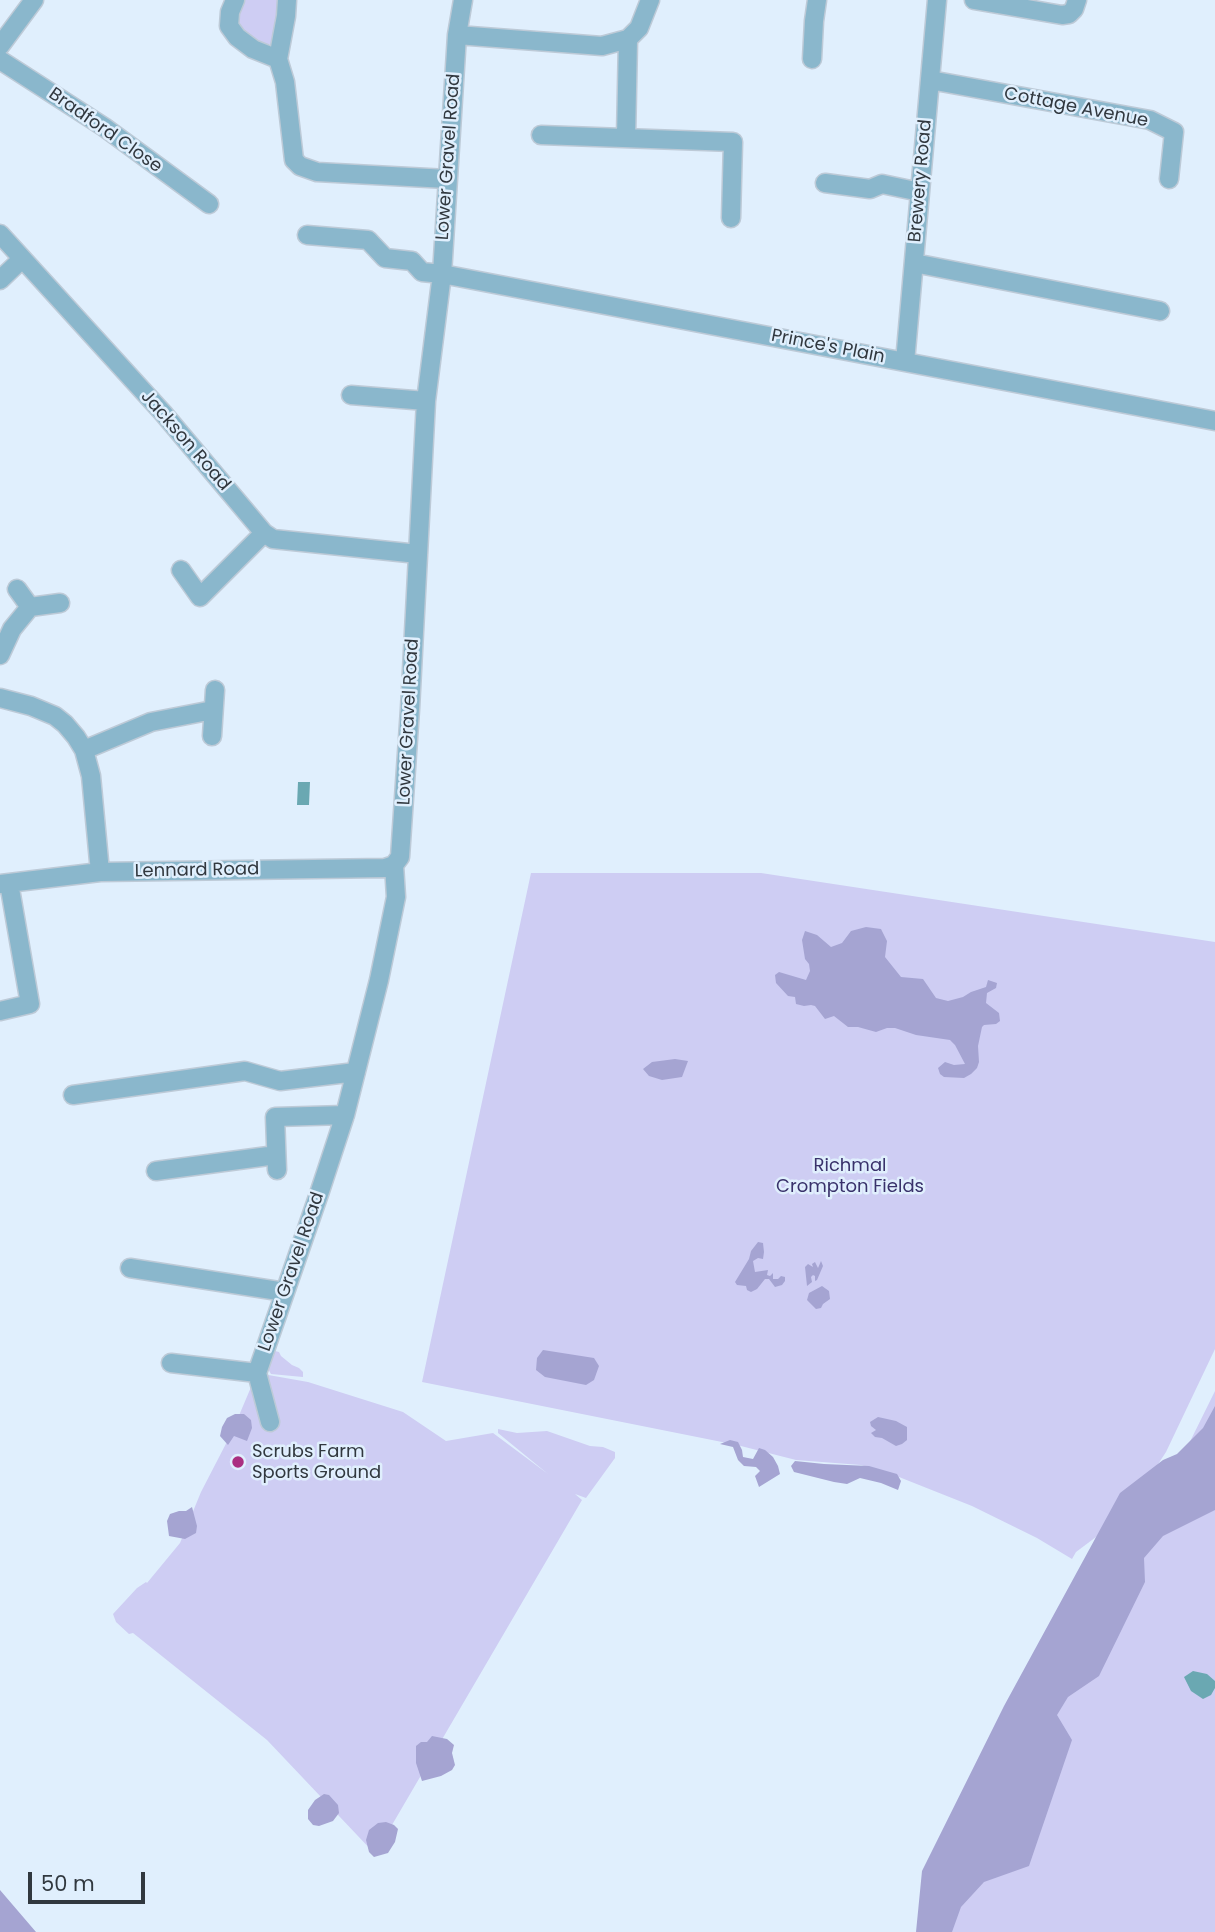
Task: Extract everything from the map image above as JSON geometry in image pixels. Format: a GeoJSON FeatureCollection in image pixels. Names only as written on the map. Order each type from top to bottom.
{"type":"FeatureCollection","features":[{"type":"Feature","properties":{"kind":"street"},"geometry":{"type":"LineString","coordinates":[[0,46],[34,0]]}},
{"type":"Feature","properties":{"kind":"street"},"geometry":{"type":"LineString","coordinates":[[235,0],[230,12],[229,26],[237,37],[259,52],[278,59]]}},
{"type":"Feature","properties":{"kind":"street"},"geometry":{"type":"LineString","coordinates":[[287,0],[278,59],[285,82],[294,159],[300,166],[317,172],[447,179]]}},
{"type":"Feature","properties":{"kind":"street","name":"Lower Gravel Road"},"geometry":{"type":"LineString","coordinates":[[270,1422],[257,1373],[345,1115],[379,980],[396,897],[394,865],[400,857],[401,844],[426,401],[442,274],[457,35],[463,0]]}},
{"type":"Feature","properties":{"kind":"street"},"geometry":{"type":"LineString","coordinates":[[457,35],[602,46],[628,39],[639,28],[650,0]]}},
{"type":"Feature","properties":{"kind":"street"},"geometry":{"type":"LineString","coordinates":[[812,59],[817,0]]}},
{"type":"Feature","properties":{"kind":"street","name":"Brewery Road"},"geometry":{"type":"LineString","coordinates":[[905,362],[937,0]]}},
{"type":"Feature","properties":{"kind":"street"},"geometry":{"type":"LineString","coordinates":[[985,1],[1062,15],[1069,14],[1077,0]]}},
{"type":"Feature","properties":{"kind":"street"},"geometry":{"type":"LineString","coordinates":[[626,138],[628,39]]}},
{"type":"Feature","properties":{"kind":"street","name":"Bradford Close"},"geometry":{"type":"LineString","coordinates":[[0,60],[104,127],[209,204]]}},
{"type":"Feature","properties":{"kind":"street","name":"Cottage Avenue"},"geometry":{"type":"LineString","coordinates":[[930,80],[1150,120],[1174,132],[1169,179]]}},
{"type":"Feature","properties":{"kind":"street"},"geometry":{"type":"LineString","coordinates":[[541,135],[733,142],[731,218]]}},
{"type":"Feature","properties":{"kind":"street"},"geometry":{"type":"LineString","coordinates":[[825,183],[870,189],[882,184],[920,192]]}},
{"type":"Feature","properties":{"kind":"street","name":"Jackson Road"},"geometry":{"type":"LineString","coordinates":[[0,234],[163,413],[264,533]]}},
{"type":"Feature","properties":{"kind":"street","name":"Prince's Plain"},"geometry":{"type":"LineString","coordinates":[[307,235],[368,240],[385,258],[412,261],[422,272],[1215,421]]}},
{"type":"Feature","properties":{"kind":"street"},"geometry":{"type":"LineString","coordinates":[[0,281],[22,259]]}},
{"type":"Feature","properties":{"kind":"street"},"geometry":{"type":"LineString","coordinates":[[914,262],[1160,311]]}},
{"type":"Feature","properties":{"kind":"street"},"geometry":{"type":"LineString","coordinates":[[351,395],[426,401]]}},
{"type":"Feature","properties":{"kind":"street"},"geometry":{"type":"LineString","coordinates":[[181,570],[200,597],[264,533],[272,538],[418,554]]}},
{"type":"Feature","properties":{"kind":"street"},"geometry":{"type":"LineString","coordinates":[[17,589],[30,607]]}},
{"type":"Feature","properties":{"kind":"street"},"geometry":{"type":"LineString","coordinates":[[0,655],[12,629],[30,607],[60,603]]}},
{"type":"Feature","properties":{"kind":"street"},"geometry":{"type":"LineString","coordinates":[[212,736],[215,690]]}},
{"type":"Feature","properties":{"kind":"street"},"geometry":{"type":"LineString","coordinates":[[0,698],[55,716],[65,724],[84,750],[91,776],[100,872]]}},
{"type":"Feature","properties":{"kind":"street"},"geometry":{"type":"LineString","coordinates":[[84,750],[151,722],[213,710]]}},
{"type":"Feature","properties":{"kind":"street","name":"Lennard Road"},"geometry":{"type":"LineString","coordinates":[[4,883],[100,872],[385,869],[394,865]]}},
{"type":"Feature","properties":{"kind":"street"},"geometry":{"type":"LineString","coordinates":[[0,1011],[30,1003],[4,883]]}},
{"type":"Feature","properties":{"kind":"street"},"geometry":{"type":"LineString","coordinates":[[73,1095],[245,1071],[280,1081],[356,1072]]}},
{"type":"Feature","properties":{"kind":"street"},"geometry":{"type":"LineString","coordinates":[[156,1171],[276,1162],[275,1117],[345,1115]]}},
{"type":"Feature","properties":{"kind":"street"},"geometry":{"type":"LineString","coordinates":[[130,1269],[285,1292]]}},
{"type":"Feature","properties":{"kind":"street"},"geometry":{"type":"LineString","coordinates":[[171,1363],[257,1373]]}},
{"type":"Feature","properties":{"kind":"green space"},"geometry":{"type":"Polygon","coordinates":[[[241,0],[281,0],[274,43],[263,46],[245,34],[236,23],[241,0]]]}},
{"type":"Feature","properties":{"kind":"green space","name":"Richmal Crompton Fields"},"geometry":{"type":"Polygon","coordinates":[[[531,873],[761,873],[1215,942],[1215,1349],[1166,1452],[1137,1496],[1112,1525],[1076,1552],[1072,1559],[1037,1538],[972,1506],[861,1465],[796,1460],[737,1445],[422,1382],[531,873]]]}},
{"type":"Feature","properties":{"kind":"green space"},"geometry":{"type":"Polygon","coordinates":[[[275,1351],[299,1368],[303,1377],[271,1374],[268,1369],[275,1351]]]}},
{"type":"Feature","properties":{"kind":"green space","name":"Scrubs Farm Sports Ground"},"geometry":{"type":"Polygon","coordinates":[[[257,1373],[308,1382],[403,1412],[446,1441],[493,1433],[548,1474],[498,1433],[498,1429],[517,1433],[547,1431],[615,1452],[615,1458],[586,1498],[575,1494],[582,1500],[375,1854],[267,1740],[133,1633],[129,1634],[116,1622],[113,1614],[137,1588],[147,1583],[180,1543],[257,1373]]]}},
{"type":"Feature","properties":{"kind":"green space"},"geometry":{"type":"Polygon","coordinates":[[[1215,1391],[1215,1932],[943,1932],[1172,1478],[1215,1391]]]}},
{"type":"Feature","properties":{"kind":"shaded area"},"geometry":{"type":"Polygon","coordinates":[[[298,782],[310,782],[309,805],[297,805],[298,782]]]}},
{"type":"Feature","properties":{"kind":"shaded area"},"geometry":{"type":"Polygon","coordinates":[[[866,927],[881,929],[887,941],[885,957],[901,977],[923,979],[936,998],[948,1001],[986,987],[988,980],[997,983],[996,988],[987,993],[986,1003],[999,1013],[1000,1021],[982,1027],[978,1046],[979,1062],[971,1074],[964,1078],[944,1077],[940,1074],[938,1068],[945,1062],[965,1064],[950,1040],[916,1035],[895,1028],[876,1032],[848,1027],[834,1016],[825,1019],[815,1006],[796,1004],[795,997],[788,996],[776,983],[775,975],[779,972],[806,980],[810,971],[802,940],[805,931],[817,935],[831,947],[842,943],[851,931],[866,927]]]}},
{"type":"Feature","properties":{"kind":"shaded area"},"geometry":{"type":"Polygon","coordinates":[[[675,1059],[688,1061],[682,1077],[662,1080],[649,1076],[643,1069],[652,1062],[675,1059]]]}},
{"type":"Feature","properties":{"kind":"shaded area"},"geometry":{"type":"Polygon","coordinates":[[[758,1242],[763,1243],[764,1252],[763,1259],[753,1261],[755,1272],[768,1270],[767,1275],[773,1273],[773,1279],[781,1276],[785,1277],[785,1281],[775,1287],[769,1279],[765,1279],[751,1292],[746,1286],[737,1285],[735,1282],[758,1242]]]}},
{"type":"Feature","properties":{"kind":"shaded area"},"geometry":{"type":"Polygon","coordinates":[[[821,1261],[823,1266],[817,1280],[815,1281],[813,1275],[812,1282],[807,1286],[805,1267],[808,1264],[813,1267],[815,1262],[818,1268],[821,1261]]]}},
{"type":"Feature","properties":{"kind":"shaded area"},"geometry":{"type":"Polygon","coordinates":[[[822,1286],[829,1291],[830,1299],[816,1309],[807,1300],[809,1293],[822,1286]]]}},
{"type":"Feature","properties":{"kind":"shaded area"},"geometry":{"type":"Polygon","coordinates":[[[543,1350],[594,1358],[599,1366],[594,1380],[586,1385],[545,1377],[536,1370],[537,1358],[543,1350]]]}},
{"type":"Feature","properties":{"kind":"shaded area"},"geometry":{"type":"Polygon","coordinates":[[[1215,1406],[1215,1510],[1163,1536],[1144,1558],[1145,1582],[1099,1676],[1068,1697],[1057,1715],[1072,1740],[1029,1866],[984,1882],[961,1907],[952,1932],[916,1932],[922,1871],[1004,1706],[1120,1493],[1163,1460],[1177,1454],[1203,1428],[1215,1406]]]}},
{"type":"Feature","properties":{"kind":"shaded area"},"geometry":{"type":"Polygon","coordinates":[[[244,1414],[251,1420],[252,1428],[247,1441],[234,1436],[228,1445],[220,1436],[222,1427],[227,1418],[244,1414]]]}},
{"type":"Feature","properties":{"kind":"shaded area"},"geometry":{"type":"Polygon","coordinates":[[[878,1417],[907,1427],[907,1440],[896,1446],[875,1437],[871,1433],[876,1430],[870,1422],[878,1417]]]}},
{"type":"Feature","properties":{"kind":"shaded area"},"geometry":{"type":"Polygon","coordinates":[[[730,1440],[738,1442],[743,1457],[753,1459],[759,1448],[765,1450],[773,1457],[780,1474],[759,1487],[755,1476],[760,1471],[756,1467],[744,1466],[738,1460],[733,1447],[720,1444],[730,1440]]]}},
{"type":"Feature","properties":{"kind":"shaded area"},"geometry":{"type":"Polygon","coordinates":[[[795,1461],[869,1466],[897,1474],[901,1481],[898,1490],[860,1478],[847,1484],[834,1482],[794,1472],[791,1466],[795,1461]]]}},
{"type":"Feature","properties":{"kind":"shaded area"},"geometry":{"type":"Polygon","coordinates":[[[192,1507],[196,1533],[185,1539],[169,1536],[167,1521],[170,1514],[192,1507]]]}},
{"type":"Feature","properties":{"kind":"shaded area"},"geometry":{"type":"Polygon","coordinates":[[[1193,1671],[1207,1674],[1215,1681],[1211,1695],[1203,1699],[1191,1691],[1184,1677],[1193,1671]]]}},
{"type":"Feature","properties":{"kind":"shaded area"},"geometry":{"type":"Polygon","coordinates":[[[432,1736],[447,1739],[454,1745],[452,1753],[455,1765],[441,1776],[422,1781],[416,1763],[416,1746],[427,1742],[432,1736]]]}},
{"type":"Feature","properties":{"kind":"shaded area"},"geometry":{"type":"Polygon","coordinates":[[[324,1794],[329,1795],[338,1805],[339,1813],[333,1821],[319,1826],[313,1825],[308,1819],[308,1810],[315,1800],[324,1794]]]}},
{"type":"Feature","properties":{"kind":"shaded area"},"geometry":{"type":"Polygon","coordinates":[[[386,1822],[398,1829],[395,1842],[388,1853],[374,1857],[369,1852],[366,1840],[369,1830],[378,1823],[386,1822]]]}},
{"type":"Feature","properties":{"kind":"shaded area"},"geometry":{"type":"Polygon","coordinates":[[[0,1890],[36,1932],[0,1932],[0,1890]]]}},
{"type":"Feature","properties":{"kind":"place","name":"Scrubs Farm Sports Ground"},"geometry":{"type":"Point","coordinates":[238,1462]}}]}
